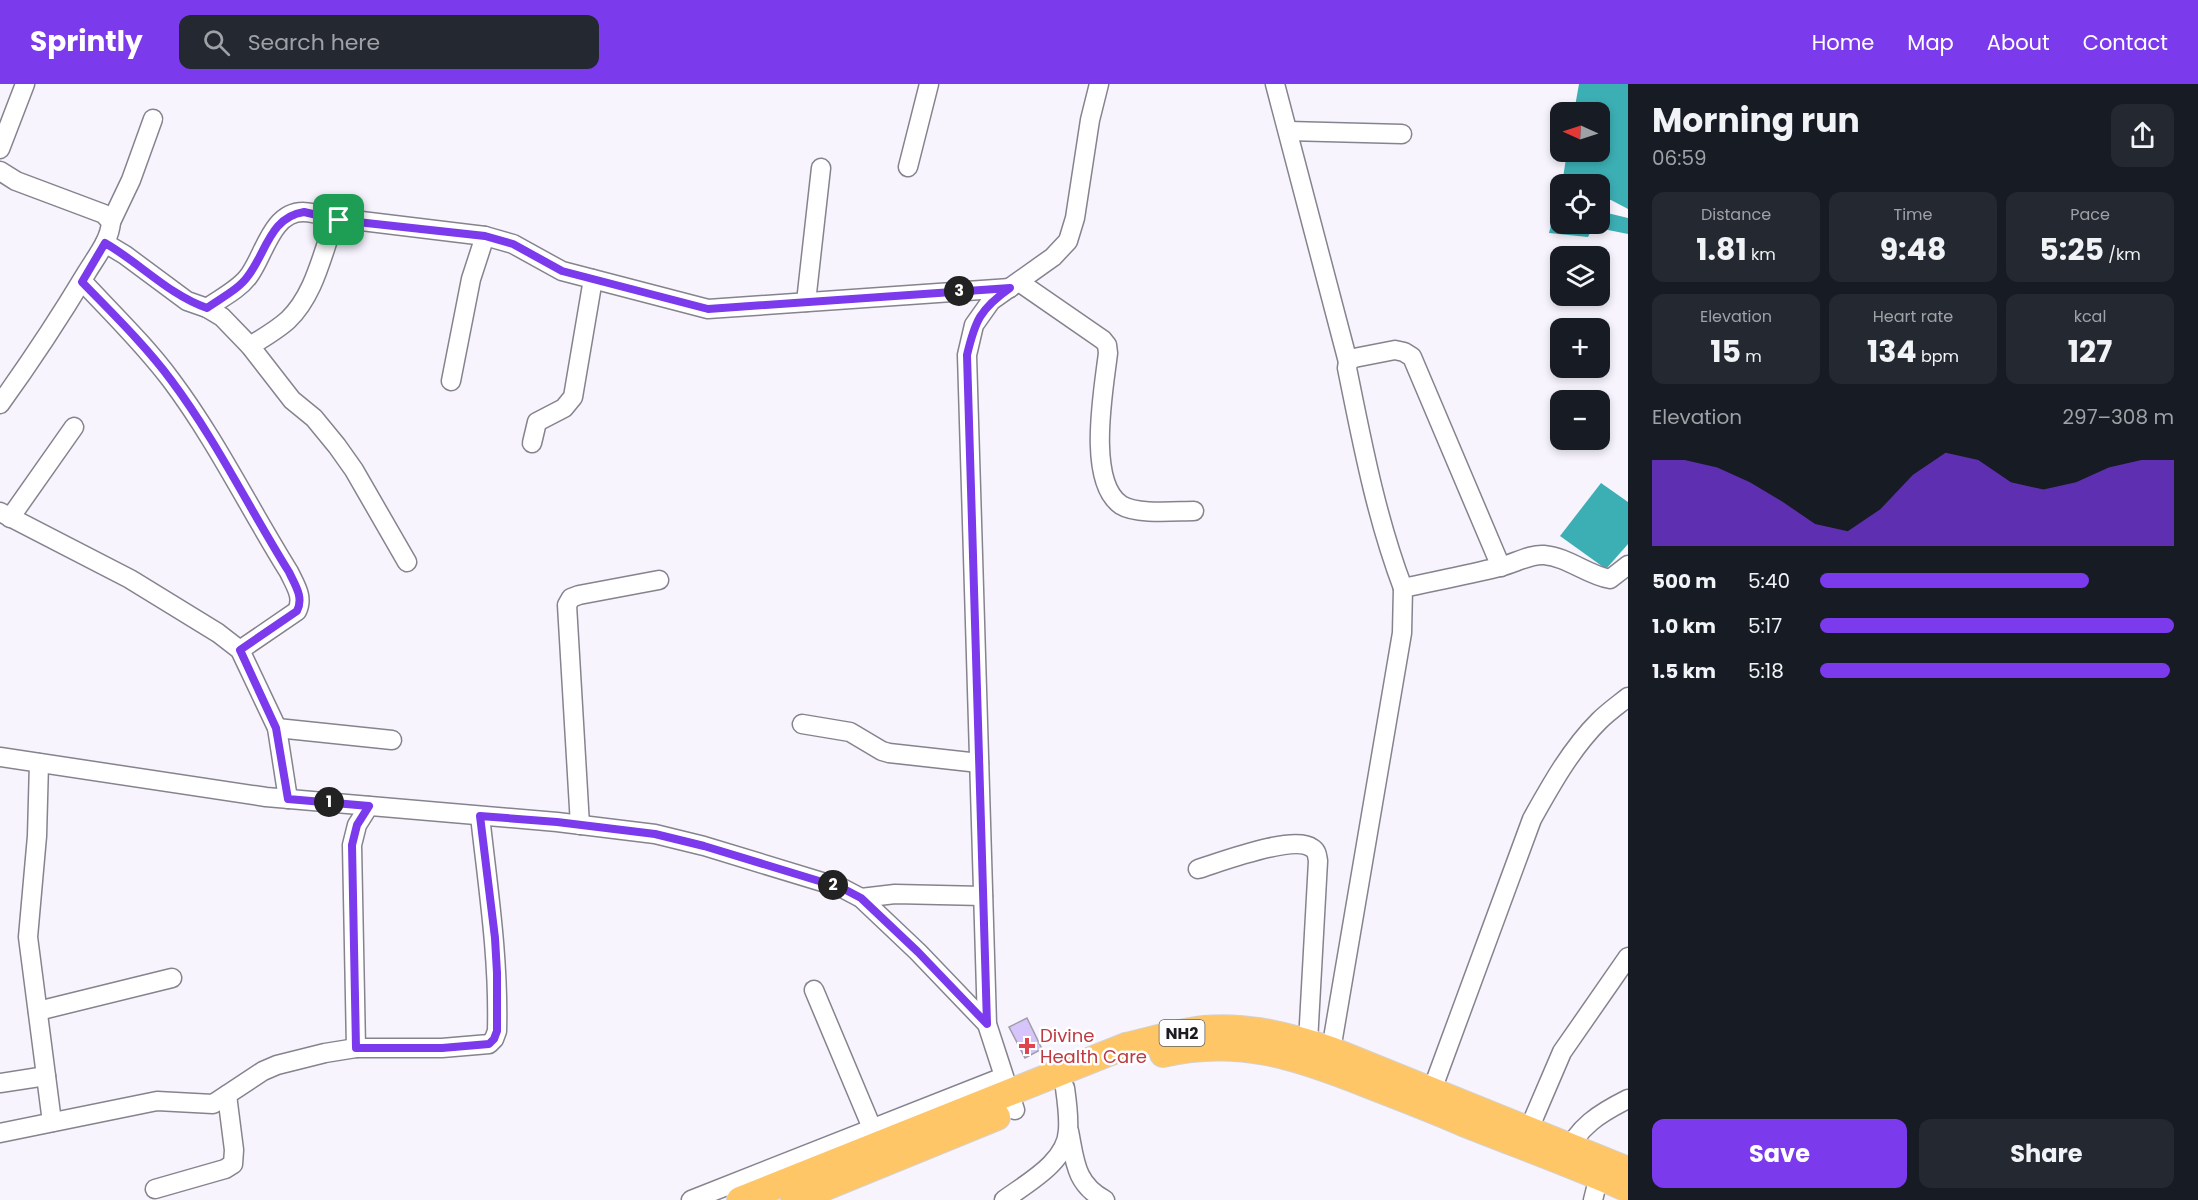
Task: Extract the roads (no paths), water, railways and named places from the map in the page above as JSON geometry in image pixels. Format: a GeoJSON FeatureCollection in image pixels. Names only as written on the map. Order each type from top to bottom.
{"type":"FeatureCollection","features":[{"type":"Feature","properties":{"kind":"highway","name":"NH2"},"geometry":{"type":"LineString","coordinates":[[740,1200],[1126,1046],[1205,1029],[1272,1033],[1319,1046],[1429,1099],[1566,1154],[1628,1170]]}},
{"type":"Feature","properties":{"kind":"highway","name":"NH2"},"geometry":{"type":"LineString","coordinates":[[794,1200],[1009,1094],[1065,1089],[1148,1057],[1173,1051],[1229,1048],[1288,1056],[1529,1129],[1566,1154],[1596,1188],[1628,1189]]}},
{"type":"Feature","properties":{"kind":"street"},"geometry":{"type":"LineString","coordinates":[[0,149],[25,84]]}},
{"type":"Feature","properties":{"kind":"street"},"geometry":{"type":"LineString","coordinates":[[908,167],[929,84]]}},
{"type":"Feature","properties":{"kind":"street"},"geometry":{"type":"LineString","coordinates":[[691,1200],[872,1128],[1009,1094],[987,1024],[967,355],[974,325],[991,302],[1053,257],[1068,241],[1075,218],[1090,120],[1099,84]]}},
{"type":"Feature","properties":{"kind":"street"},"geometry":{"type":"LineString","coordinates":[[1275,84],[1348,362],[1347,368],[1378,511],[1403,588],[1402,633],[1319,1046]]}},
{"type":"Feature","properties":{"kind":"street"},"geometry":{"type":"LineString","coordinates":[[0,404],[28,366],[105,243],[111,222],[153,119]]}},
{"type":"Feature","properties":{"kind":"street"},"geometry":{"type":"LineString","coordinates":[[1288,131],[1402,134]]}},
{"type":"Feature","properties":{"kind":"street"},"geometry":{"type":"LineString","coordinates":[[806,302],[821,168]]}},
{"type":"Feature","properties":{"kind":"street"},"geometry":{"type":"LineString","coordinates":[[0,171],[16,180],[105,214],[111,222]]}},
{"type":"Feature","properties":{"kind":"street"},"geometry":{"type":"LineString","coordinates":[[207,308],[247,279],[266,244],[284,219],[295,213],[304,212],[339,220],[485,236],[513,244],[562,271],[708,309],[1014,285],[1103,340],[1107,345],[1108,353],[1099,421],[1105,479],[1112,494],[1120,504],[1131,509],[1194,511]]}},
{"type":"Feature","properties":{"kind":"street"},"geometry":{"type":"LineString","coordinates":[[250,346],[288,320],[305,299],[332,228],[339,220]]}},
{"type":"Feature","properties":{"kind":"street"},"geometry":{"type":"LineString","coordinates":[[451,381],[471,279],[485,236]]}},
{"type":"Feature","properties":{"kind":"street"},"geometry":{"type":"LineString","coordinates":[[105,243],[187,301],[222,316],[250,346],[292,400],[314,418],[337,446],[354,470],[407,562]]}},
{"type":"Feature","properties":{"kind":"street"},"geometry":{"type":"LineString","coordinates":[[532,443],[537,422],[564,408],[573,397],[593,279]]}},
{"type":"Feature","properties":{"kind":"street"},"geometry":{"type":"LineString","coordinates":[[82,282],[170,379],[204,428],[289,572],[300,601],[297,611],[240,650]]}},
{"type":"Feature","properties":{"kind":"street"},"geometry":{"type":"LineString","coordinates":[[1348,362],[1354,358],[1395,350],[1412,357],[1501,567]]}},
{"type":"Feature","properties":{"kind":"street"},"geometry":{"type":"LineString","coordinates":[[74,427],[5,515],[130,579],[218,633],[240,650],[276,728],[288,799]]}},
{"type":"Feature","properties":{"kind":"street"},"geometry":{"type":"LineString","coordinates":[[1403,588],[1501,567],[1533,556],[1545,555],[1557,558],[1598,577],[1610,579],[1628,565]]}},
{"type":"Feature","properties":{"kind":"street"},"geometry":{"type":"LineString","coordinates":[[580,825],[567,605],[571,598],[579,595],[658,579]]}},
{"type":"Feature","properties":{"kind":"street"},"geometry":{"type":"LineString","coordinates":[[1429,1099],[1532,819],[1548,790],[1578,746],[1599,722],[1628,697]]}},
{"type":"Feature","properties":{"kind":"street"},"geometry":{"type":"LineString","coordinates":[[802,724],[850,732],[889,753],[979,763]]}},
{"type":"Feature","properties":{"kind":"street"},"geometry":{"type":"LineString","coordinates":[[276,728],[392,740]]}},
{"type":"Feature","properties":{"kind":"street"},"geometry":{"type":"LineString","coordinates":[[0,757],[288,799],[580,825],[655,834],[704,846],[842,888],[861,898],[918,952],[987,1024]]}},
{"type":"Feature","properties":{"kind":"street"},"geometry":{"type":"LineString","coordinates":[[39,763],[37,836],[28,937],[52,1122]]}},
{"type":"Feature","properties":{"kind":"street"},"geometry":{"type":"LineString","coordinates":[[356,1048],[352,845],[357,825],[369,806]]}},
{"type":"Feature","properties":{"kind":"street"},"geometry":{"type":"LineString","coordinates":[[0,1133],[157,1101],[213,1104],[249,1078],[277,1065],[356,1048],[442,1048],[489,1044],[497,1031],[496,961],[480,816]]}},
{"type":"Feature","properties":{"kind":"street"},"geometry":{"type":"LineString","coordinates":[[1198,869],[1287,844],[1311,846],[1316,852],[1318,861],[1319,1046]]}},
{"type":"Feature","properties":{"kind":"street"},"geometry":{"type":"LineString","coordinates":[[861,898],[895,894],[983,896]]}},
{"type":"Feature","properties":{"kind":"street"},"geometry":{"type":"LineString","coordinates":[[1529,1129],[1562,1052],[1628,957]]}},
{"type":"Feature","properties":{"kind":"street"},"geometry":{"type":"LineString","coordinates":[[38,1011],[172,978]]}},
{"type":"Feature","properties":{"kind":"street"},"geometry":{"type":"LineString","coordinates":[[814,990],[872,1128]]}},
{"type":"Feature","properties":{"kind":"street"},"geometry":{"type":"LineString","coordinates":[[0,1083],[46,1076]]}},
{"type":"Feature","properties":{"kind":"street"},"geometry":{"type":"LineString","coordinates":[[1065,1089],[1068,1130],[1078,1175],[1086,1186],[1104,1200]]}},
{"type":"Feature","properties":{"kind":"street"},"geometry":{"type":"LineString","coordinates":[[155,1189],[225,1169],[233,1164],[234,1150],[227,1095]]}},
{"type":"Feature","properties":{"kind":"street"},"geometry":{"type":"LineString","coordinates":[[1566,1154],[1584,1126],[1598,1115],[1628,1100]]}},
{"type":"Feature","properties":{"kind":"street"},"geometry":{"type":"LineString","coordinates":[[1004,1200],[1054,1160],[1067,1140],[1068,1130]]}},
{"type":"Feature","properties":{"kind":"water"},"geometry":{"type":"Polygon","coordinates":[[[1579,84],[1628,84],[1628,209],[1610,200],[1610,174],[1564,174],[1565,162],[1610,162],[1610,102],[1576,102],[1579,84]]]}},
{"type":"Feature","properties":{"kind":"water"},"geometry":{"type":"Polygon","coordinates":[[[1610,214],[1628,218],[1628,234],[1610,230],[1610,214]]]}},
{"type":"Feature","properties":{"kind":"water"},"geometry":{"type":"Polygon","coordinates":[[[1559,234],[1590,234],[1588,237],[1559,234]]]}},
{"type":"Feature","properties":{"kind":"water"},"geometry":{"type":"Polygon","coordinates":[[[1601,483],[1628,502],[1628,544],[1606,569],[1560,536],[1601,483]]]}},
{"type":"Feature","properties":{"kind":"place","name":"Divine Health Care"},"geometry":{"type":"Point","coordinates":[1027,1046]}}]}
